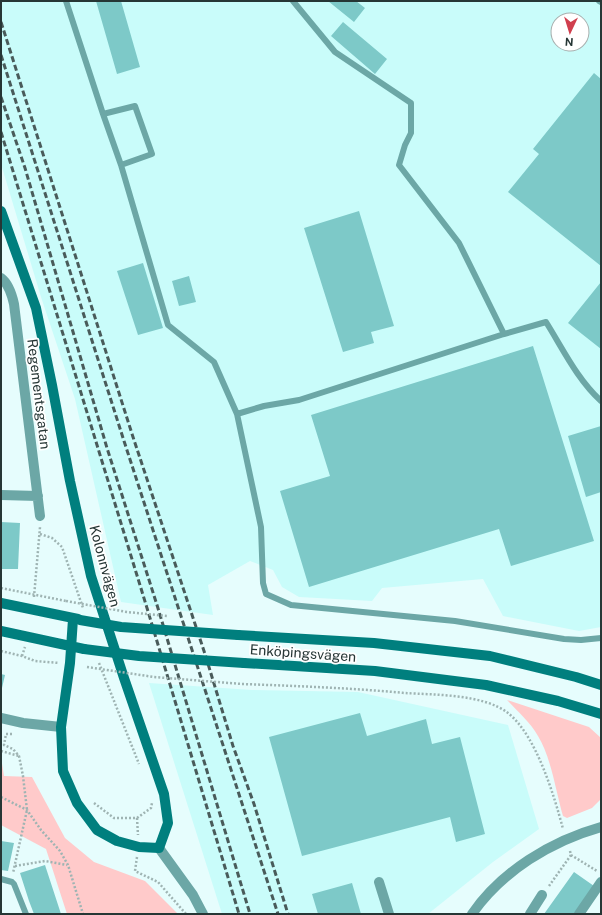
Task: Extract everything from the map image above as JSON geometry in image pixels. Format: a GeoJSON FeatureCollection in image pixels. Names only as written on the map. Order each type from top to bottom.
{"type":"FeatureCollection","features":[{"type":"Feature","properties":{"kind":"main road","name":"Kolonnvägen"},"geometry":{"type":"LineString","coordinates":[[1,211],[36,308],[70,481],[91,576],[164,794],[168,823],[159,848]]}},
{"type":"Feature","properties":{"kind":"main road","name":"Enköpingsvägen"},"geometry":{"type":"LineString","coordinates":[[1,603],[79,617],[121,627],[374,643],[490,656],[576,677],[601,685]]}},
{"type":"Feature","properties":{"kind":"main road"},"geometry":{"type":"LineString","coordinates":[[79,617],[70,646],[70,663],[60,727],[63,771],[78,803],[97,830],[117,842],[139,847],[159,848]]}},
{"type":"Feature","properties":{"kind":"main road","name":"Enköpingsvägen"},"geometry":{"type":"LineString","coordinates":[[1,631],[84,649],[139,656],[375,672],[486,685],[558,701],[601,714]]}},
{"type":"Feature","properties":{"kind":"street","name":"Regementsgatan"},"geometry":{"type":"LineString","coordinates":[[1,278],[5,281],[12,294],[14,304],[40,516]]}},
{"type":"Feature","properties":{"kind":"street"},"geometry":{"type":"LineString","coordinates":[[1,495],[38,496]]}},
{"type":"Feature","properties":{"kind":"street"},"geometry":{"type":"LineString","coordinates":[[1,718],[23,723],[60,727]]}},
{"type":"Feature","properties":{"kind":"street"},"geometry":{"type":"LineString","coordinates":[[472,914],[492,890],[520,866],[565,839],[601,827]]}},
{"type":"Feature","properties":{"kind":"street"},"geometry":{"type":"LineString","coordinates":[[159,848],[193,896],[203,914]]}},
{"type":"Feature","properties":{"kind":"street"},"geometry":{"type":"LineString","coordinates":[[380,882],[389,914]]}},
{"type":"Feature","properties":{"kind":"street"},"geometry":{"type":"LineString","coordinates":[[579,914],[600,886]]}},
{"type":"Feature","properties":{"kind":"street"},"geometry":{"type":"LineString","coordinates":[[530,914],[542,895]]}},
{"type":"Feature","properties":{"kind":"lane"},"geometry":{"type":"LineString","coordinates":[[66,1],[121,165],[168,325],[214,362],[237,414],[261,527],[263,583],[266,594],[291,605],[455,621],[564,639],[580,640],[601,638]]}},
{"type":"Feature","properties":{"kind":"lane"},"geometry":{"type":"LineString","coordinates":[[293,1],[335,52],[411,103],[411,133],[405,145],[400,166],[459,243],[504,334]]}},
{"type":"Feature","properties":{"kind":"lane"},"geometry":{"type":"LineString","coordinates":[[103,114],[135,106],[152,154],[121,165]]}},
{"type":"Feature","properties":{"kind":"lane"},"geometry":{"type":"LineString","coordinates":[[237,414],[264,406],[299,400],[504,334],[546,322],[590,390],[601,401]]}},
{"type":"Feature","properties":{"kind":"lane"},"geometry":{"type":"LineString","coordinates":[[1,879],[14,884],[26,914]]}},
{"type":"Feature","properties":{"kind":"path"},"geometry":{"type":"LineString","coordinates":[[35,594],[40,534],[52,538],[62,547],[79,617]]}},
{"type":"Feature","properties":{"kind":"path"},"geometry":{"type":"LineString","coordinates":[[1,588],[126,612],[173,617]]}},
{"type":"Feature","properties":{"kind":"path"},"geometry":{"type":"LineString","coordinates":[[1,651],[35,661],[70,663],[154,677],[242,684],[352,688],[438,695],[475,700],[497,706],[508,713],[518,724],[530,739],[537,752],[571,855],[601,873]]}},
{"type":"Feature","properties":{"kind":"path"},"geometry":{"type":"LineString","coordinates":[[98,659],[102,674],[140,767]]}},
{"type":"Feature","properties":{"kind":"path"},"geometry":{"type":"LineString","coordinates":[[6,734],[4,745],[13,749],[19,756],[27,810],[13,874]]}},
{"type":"Feature","properties":{"kind":"path"},"geometry":{"type":"LineString","coordinates":[[1,751],[19,756]]}},
{"type":"Feature","properties":{"kind":"path"},"geometry":{"type":"LineString","coordinates":[[1,797],[27,810],[41,830],[60,852],[68,865],[83,914]]}},
{"type":"Feature","properties":{"kind":"path"},"geometry":{"type":"LineString","coordinates":[[91,801],[114,818],[137,818],[151,808],[152,797]]}},
{"type":"Feature","properties":{"kind":"path"},"geometry":{"type":"LineString","coordinates":[[542,895],[571,855]]}},
{"type":"Feature","properties":{"kind":"path"},"geometry":{"type":"LineString","coordinates":[[15,866],[45,861],[68,865]]}},
{"type":"Feature","properties":{"kind":"path"},"geometry":{"type":"LineString","coordinates":[[135,871],[158,882],[186,914]]}},
{"type":"Feature","properties":{"kind":"shaded area"},"geometry":{"type":"Polygon","coordinates":[[[1,1],[601,1],[601,627],[579,631],[503,616],[483,579],[382,588],[372,601],[299,597],[282,587],[273,570],[250,561],[208,585],[213,615],[121,602],[75,399],[41,297],[1,164],[1,1]]]}},
{"type":"Feature","properties":{"kind":"shaded area"},"geometry":{"type":"Polygon","coordinates":[[[149,683],[252,690],[358,692],[508,725],[539,829],[493,862],[428,914],[222,914],[149,683]]]}},
{"type":"Feature","properties":{"kind":"shaded area"},"geometry":{"type":"Polygon","coordinates":[[[507,700],[589,727],[601,738],[601,796],[600,800],[592,808],[567,818],[563,816],[550,764],[543,744],[524,717],[507,700]]]}},
{"type":"Feature","properties":{"kind":"shaded area"},"geometry":{"type":"Polygon","coordinates":[[[1,757],[4,776],[32,777],[65,838],[94,862],[145,881],[178,914],[67,914],[46,849],[1,825],[1,757]]]}},
{"type":"Feature","properties":{"kind":"building"},"geometry":{"type":"Polygon","coordinates":[[[96,1],[121,1],[140,67],[117,74],[96,1]]]}},
{"type":"Feature","properties":{"kind":"building"},"geometry":{"type":"Polygon","coordinates":[[[328,1],[356,1],[365,8],[354,22],[328,1]]]}},
{"type":"Feature","properties":{"kind":"building"},"geometry":{"type":"Polygon","coordinates":[[[343,22],[387,59],[375,74],[331,36],[343,22]]]}},
{"type":"Feature","properties":{"kind":"building"},"geometry":{"type":"Polygon","coordinates":[[[594,73],[601,79],[601,266],[508,192],[539,154],[533,149],[594,73]]]}},
{"type":"Feature","properties":{"kind":"building"},"geometry":{"type":"Polygon","coordinates":[[[359,211],[394,326],[371,332],[374,343],[343,352],[304,228],[359,211]]]}},
{"type":"Feature","properties":{"kind":"building"},"geometry":{"type":"Polygon","coordinates":[[[143,263],[163,328],[138,335],[117,271],[143,263]]]}},
{"type":"Feature","properties":{"kind":"building"},"geometry":{"type":"Polygon","coordinates":[[[189,276],[196,302],[179,306],[172,281],[189,276]]]}},
{"type":"Feature","properties":{"kind":"building"},"geometry":{"type":"Polygon","coordinates":[[[601,282],[601,349],[568,323],[601,282]]]}},
{"type":"Feature","properties":{"kind":"building"},"geometry":{"type":"Polygon","coordinates":[[[533,346],[594,541],[511,566],[499,529],[309,587],[280,491],[330,476],[311,415],[533,346]]]}},
{"type":"Feature","properties":{"kind":"building"},"geometry":{"type":"Polygon","coordinates":[[[601,426],[601,492],[586,497],[568,436],[601,426]]]}},
{"type":"Feature","properties":{"kind":"building"},"geometry":{"type":"Polygon","coordinates":[[[1,522],[20,523],[18,569],[1,569],[1,522]]]}},
{"type":"Feature","properties":{"kind":"building"},"geometry":{"type":"Polygon","coordinates":[[[1,674],[5,675],[2,688],[1,688],[1,674]]]}},
{"type":"Feature","properties":{"kind":"building"},"geometry":{"type":"Polygon","coordinates":[[[360,713],[367,736],[426,719],[432,744],[460,737],[485,834],[456,842],[450,817],[302,856],[269,737],[360,713]]]}},
{"type":"Feature","properties":{"kind":"building"},"geometry":{"type":"Polygon","coordinates":[[[1,841],[14,843],[8,871],[1,870],[1,841]]]}},
{"type":"Feature","properties":{"kind":"building"},"geometry":{"type":"Polygon","coordinates":[[[45,865],[61,914],[34,914],[29,901],[20,873],[45,865]]]}},
{"type":"Feature","properties":{"kind":"building"},"geometry":{"type":"Polygon","coordinates":[[[574,872],[594,886],[574,914],[544,914],[574,872]]]}},
{"type":"Feature","properties":{"kind":"building"},"geometry":{"type":"Polygon","coordinates":[[[352,883],[361,914],[318,914],[312,894],[352,883]]]}},
{"type":"Feature","properties":{"kind":"railway"},"geometry":{"type":"LineString","coordinates":[[1,22],[133,437],[205,654],[233,746],[254,804],[288,914]]}},
{"type":"Feature","properties":{"kind":"railway"},"geometry":{"type":"LineString","coordinates":[[1,55],[124,441],[278,914]]}},
{"type":"Feature","properties":{"kind":"railway"},"geometry":{"type":"LineString","coordinates":[[1,97],[25,168],[107,448],[157,605],[250,914]]}},
{"type":"Feature","properties":{"kind":"railway"},"geometry":{"type":"LineString","coordinates":[[1,132],[239,914]]}}]}
